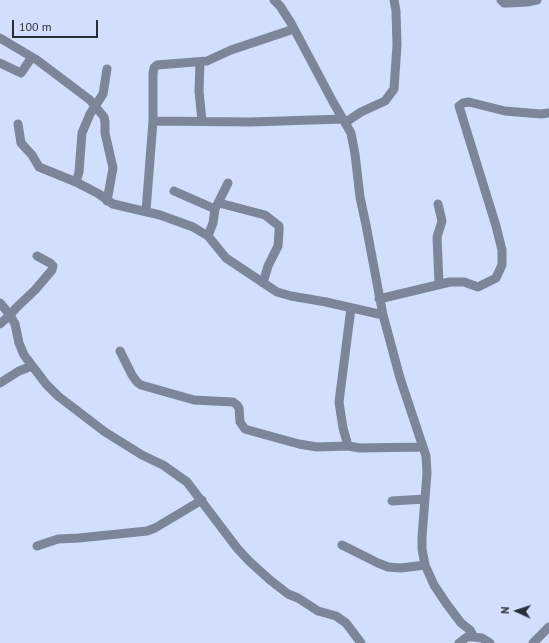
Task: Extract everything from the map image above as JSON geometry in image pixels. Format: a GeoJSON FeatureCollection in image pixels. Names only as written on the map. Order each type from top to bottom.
{"type":"FeatureCollection","features":[{"type":"Feature","properties":{"kind":"street"},"geometry":{"type":"LineString","coordinates":[[274,0],[280,6],[294,29],[351,133],[360,197],[366,221],[379,298],[400,378],[426,456],[426,499],[422,537],[422,549],[425,565],[434,585],[446,603],[461,623],[470,630],[474,637]]}},
{"type":"Feature","properties":{"kind":"street"},"geometry":{"type":"LineString","coordinates":[[153,121],[345,121],[385,101],[394,89],[397,45],[396,11],[394,0]]}},
{"type":"Feature","properties":{"kind":"street"},"geometry":{"type":"LineString","coordinates":[[501,0],[504,3],[508,3],[537,0]]}},
{"type":"Feature","properties":{"kind":"street"},"geometry":{"type":"LineString","coordinates":[[146,212],[153,121],[154,68],[157,65],[207,61],[231,50],[294,29]]}},
{"type":"Feature","properties":{"kind":"street"},"geometry":{"type":"LineString","coordinates":[[0,38],[32,57],[95,105],[105,120],[104,133],[113,168],[107,201]]}},
{"type":"Feature","properties":{"kind":"street"},"geometry":{"type":"LineString","coordinates":[[0,63],[20,74],[32,57]]}},
{"type":"Feature","properties":{"kind":"street"},"geometry":{"type":"LineString","coordinates":[[200,62],[199,91],[202,121]]}},
{"type":"Feature","properties":{"kind":"street"},"geometry":{"type":"LineString","coordinates":[[76,182],[79,172],[82,133],[84,126],[104,90],[107,69]]}},
{"type":"Feature","properties":{"kind":"street"},"geometry":{"type":"LineString","coordinates":[[379,298],[439,283],[464,282],[478,287],[496,278],[502,266],[502,250],[459,106],[468,102],[505,111],[542,114],[549,113]]}},
{"type":"Feature","properties":{"kind":"street"},"geometry":{"type":"LineString","coordinates":[[18,124],[21,143],[32,155],[39,167],[76,182],[99,194],[107,201],[119,206],[182,222],[208,236],[226,258],[277,292],[284,295],[383,315]]}},
{"type":"Feature","properties":{"kind":"street"},"geometry":{"type":"LineString","coordinates":[[208,236],[217,206],[228,183]]}},
{"type":"Feature","properties":{"kind":"street"},"geometry":{"type":"LineString","coordinates":[[174,191],[217,206],[265,215],[279,226],[278,246],[268,266],[263,283]]}},
{"type":"Feature","properties":{"kind":"street"},"geometry":{"type":"LineString","coordinates":[[438,204],[442,221],[438,237],[439,283]]}},
{"type":"Feature","properties":{"kind":"street"},"geometry":{"type":"LineString","coordinates":[[0,324],[48,276],[52,270],[53,266],[50,263],[37,256]]}},
{"type":"Feature","properties":{"kind":"street"},"geometry":{"type":"LineString","coordinates":[[0,303],[15,324],[22,353],[46,384],[68,404],[105,432],[129,448],[163,465],[180,476],[202,500],[236,548],[270,580],[288,594],[298,598],[316,610],[334,615],[342,620],[351,628],[361,643]]}},
{"type":"Feature","properties":{"kind":"street"},"geometry":{"type":"LineString","coordinates":[[348,446],[343,428],[339,402],[351,308]]}},
{"type":"Feature","properties":{"kind":"street"},"geometry":{"type":"LineString","coordinates":[[120,351],[137,382],[142,385],[194,400],[233,402],[240,408],[240,422],[244,429],[299,444],[317,447],[423,447]]}},
{"type":"Feature","properties":{"kind":"street"},"geometry":{"type":"LineString","coordinates":[[0,382],[19,371],[32,366]]}},
{"type":"Feature","properties":{"kind":"street"},"geometry":{"type":"LineString","coordinates":[[392,501],[426,499]]}},
{"type":"Feature","properties":{"kind":"street"},"geometry":{"type":"LineString","coordinates":[[37,546],[58,539],[79,538],[155,528],[202,500]]}},
{"type":"Feature","properties":{"kind":"street"},"geometry":{"type":"LineString","coordinates":[[342,545],[378,564],[388,567],[402,568],[425,565]]}},
{"type":"Feature","properties":{"kind":"street"},"geometry":{"type":"LineString","coordinates":[[533,643],[549,628]]}},
{"type":"Feature","properties":{"kind":"street"},"geometry":{"type":"LineString","coordinates":[[459,643],[467,637],[482,638],[490,643]]}}]}
